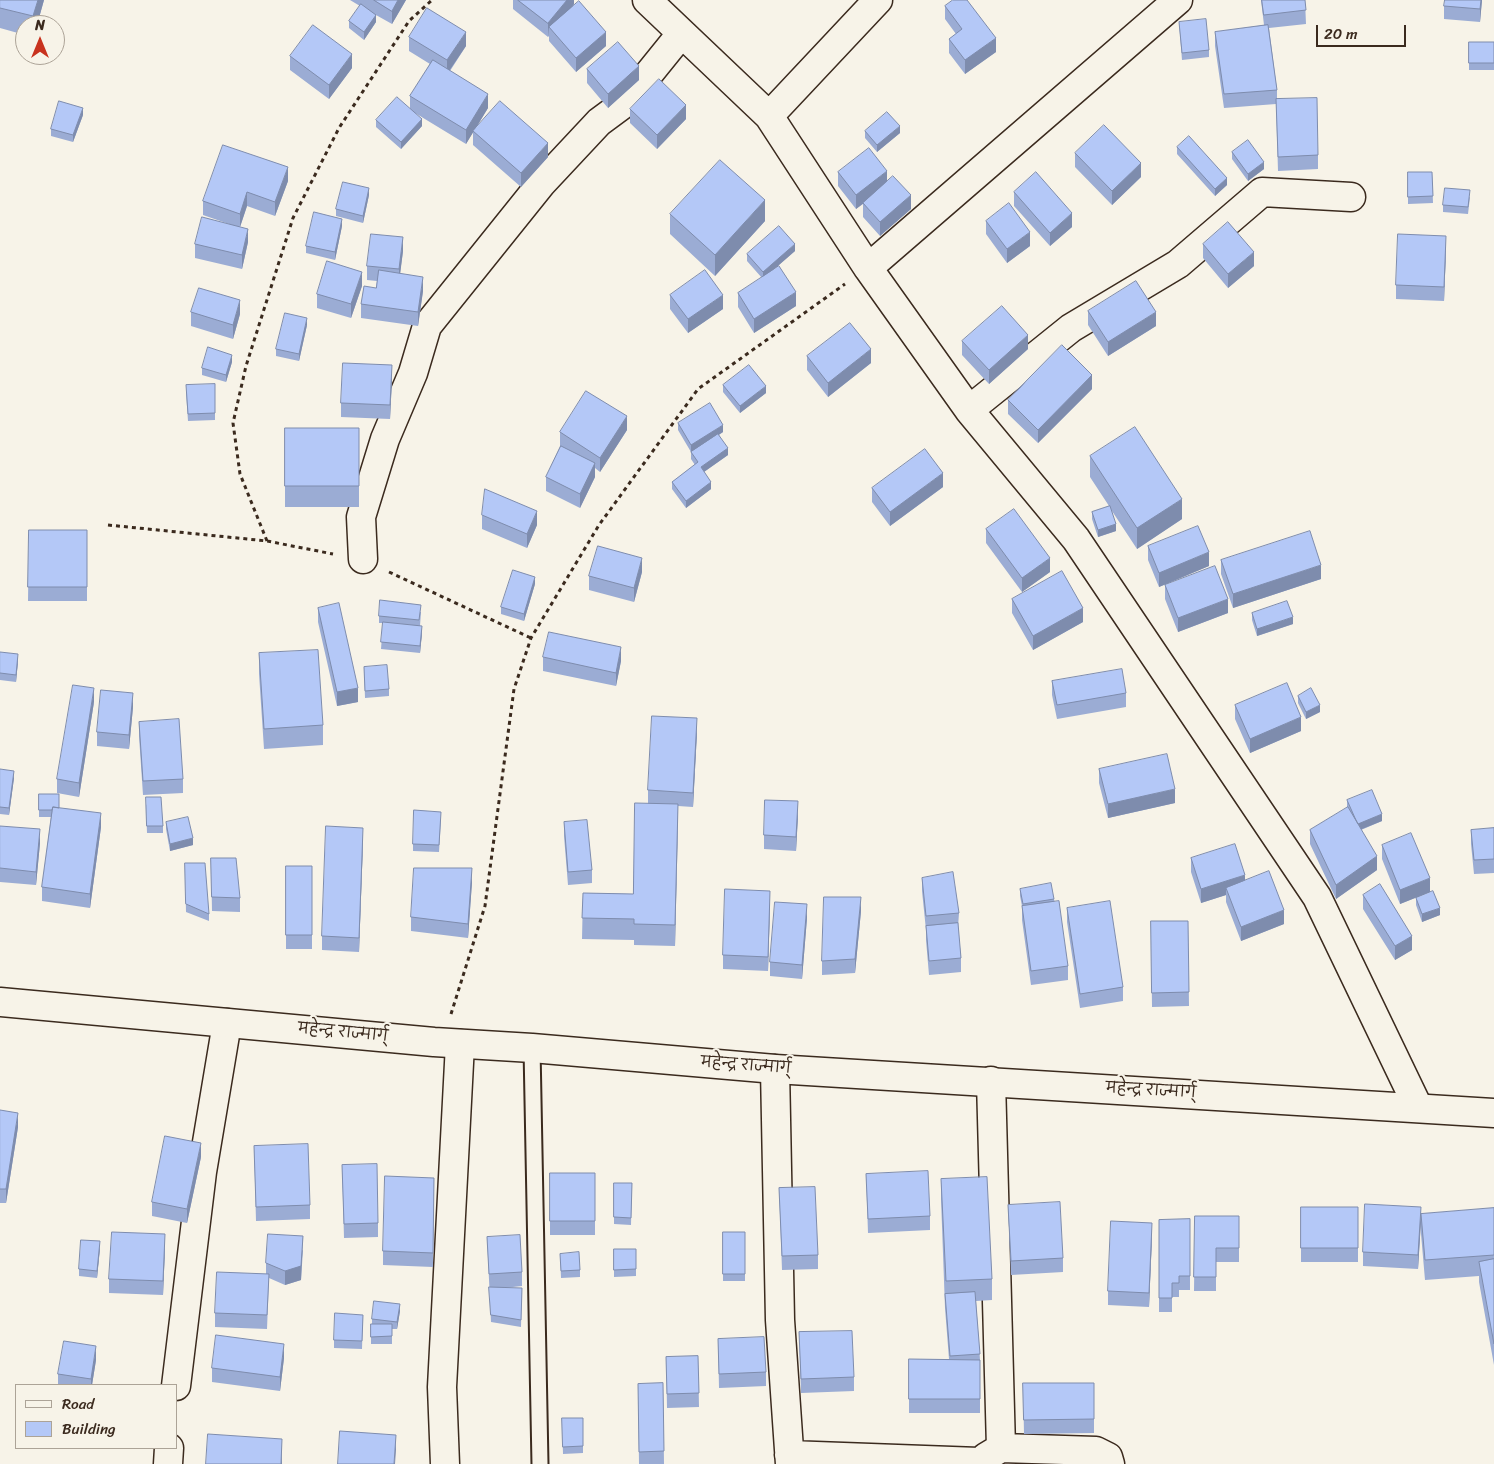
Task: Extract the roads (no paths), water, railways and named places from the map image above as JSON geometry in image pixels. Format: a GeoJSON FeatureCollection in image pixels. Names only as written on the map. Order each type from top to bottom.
{"type":"FeatureCollection","features":[{"type":"Feature","properties":{"kind":"main road"},"geometry":{"type":"LineString","coordinates":[[647,0],[769,116],[868,268],[969,410],[1076,539],[1317,898],[1418,1108]]}},
{"type":"Feature","properties":{"kind":"main road"},"geometry":{"type":"LineString","coordinates":[[769,116],[878,0]]}},
{"type":"Feature","properties":{"kind":"main road"},"geometry":{"type":"LineString","coordinates":[[868,268],[1178,0]]}},
{"type":"Feature","properties":{"kind":"main road"},"geometry":{"type":"LineString","coordinates":[[363,559],[361,517],[385,440],[413,373],[427,326],[541,184],[600,122],[622,105],[681,34]]}},
{"type":"Feature","properties":{"kind":"main road"},"geometry":{"type":"LineString","coordinates":[[969,410],[1071,328],[1178,264],[1262,192],[1351,197]]}},
{"type":"Feature","properties":{"kind":"main road","name":"महेन्द्र राज्मार्ग्"},"geometry":{"type":"LineString","coordinates":[[0,1002],[447,1043],[532,1048],[775,1069],[1494,1113]]}},
{"type":"Feature","properties":{"kind":"main road"},"geometry":{"type":"LineString","coordinates":[[176,1384],[202,1172],[227,1023]]}},
{"type":"Feature","properties":{"kind":"main road"},"geometry":{"type":"LineString","coordinates":[[445,1464],[442,1387],[447,1043]]}},
{"type":"Feature","properties":{"kind":"main road"},"geometry":{"type":"LineString","coordinates":[[775,1069],[780,1320],[790,1459],[986,1458],[1096,1451],[1108,1457],[1110,1464]]}},
{"type":"Feature","properties":{"kind":"main road"},"geometry":{"type":"LineString","coordinates":[[986,1458],[991,1081]]}},
{"type":"Feature","properties":{"kind":"main road"},"geometry":{"type":"LineString","coordinates":[[168,1464],[169,1449]]}},
{"type":"Feature","properties":{"kind":"lane"},"geometry":{"type":"LineString","coordinates":[[532,1048],[540,1464]]}}]}
